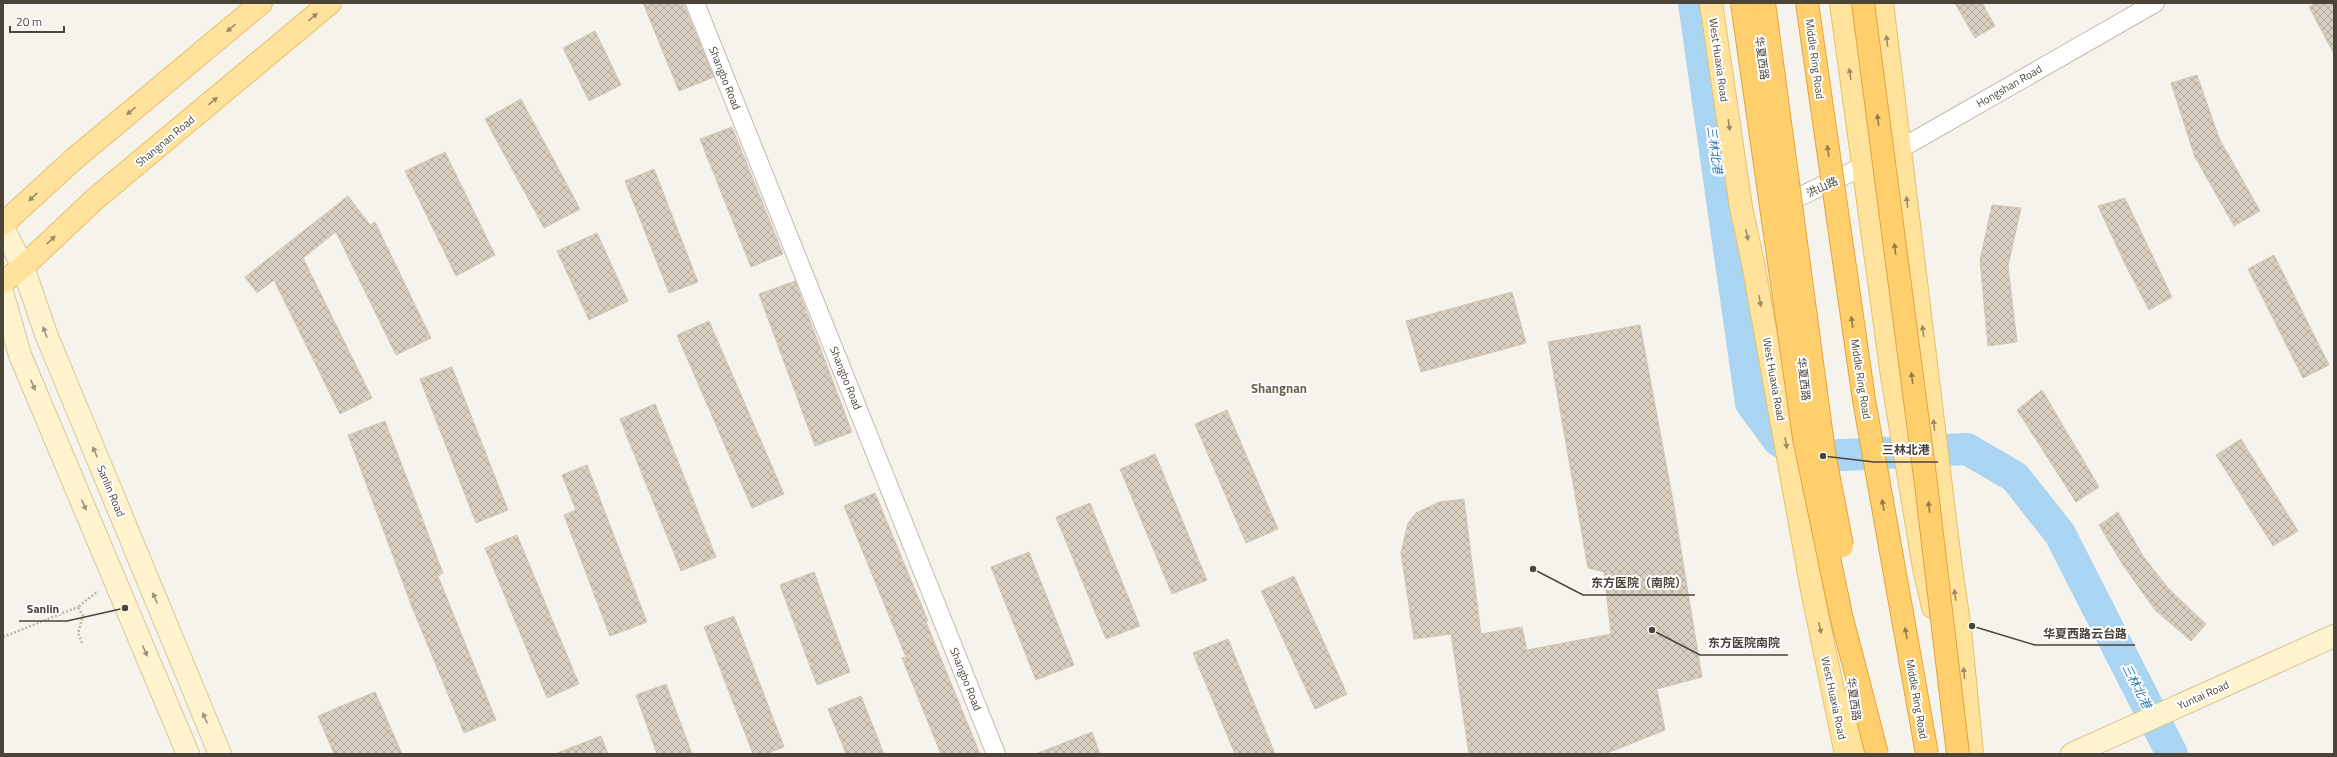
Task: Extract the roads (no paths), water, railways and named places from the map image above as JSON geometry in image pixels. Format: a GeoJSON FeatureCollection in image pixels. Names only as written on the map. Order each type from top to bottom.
{"type":"FeatureCollection","features":[{"type":"Feature","properties":{"kind":"highway"},"geometry":{"type":"LineString","coordinates":[[1742,3],[1804,438],[1841,615],[1878,754]]}},
{"type":"Feature","properties":{"kind":"highway"},"geometry":{"type":"LineString","coordinates":[[1764,3],[1824,453],[1881,754]]}},
{"type":"Feature","properties":{"kind":"highway","name":"Middle Ring Road"},"geometry":{"type":"LineString","coordinates":[[1807,3],[1864,400],[1928,754]]}},
{"type":"Feature","properties":{"kind":"highway"},"geometry":{"type":"LineString","coordinates":[[1863,3],[1926,484],[1958,754]]}},
{"type":"Feature","properties":{"kind":"main road"},"geometry":{"type":"LineString","coordinates":[[3,224],[74,159],[260,3]]}},
{"type":"Feature","properties":{"kind":"main road","name":"Shangnan Road"},"geometry":{"type":"LineString","coordinates":[[3,282],[23,267],[96,199],[330,3]]}},
{"type":"Feature","properties":{"kind":"main road","name":"West Huaxia Road"},"geometry":{"type":"LineString","coordinates":[[1711,3],[1741,206],[1753,263],[1812,590],[1846,754]]}},
{"type":"Feature","properties":{"kind":"main road","name":"华夏西路"},"geometry":{"type":"LineString","coordinates":[[1755,3],[1811,430],[1857,710],[1860,754]]}},
{"type":"Feature","properties":{"kind":"main road"},"geometry":{"type":"LineString","coordinates":[[1841,3],[1892,376],[1924,568],[1967,754]]}},
{"type":"Feature","properties":{"kind":"main road"},"geometry":{"type":"LineString","coordinates":[[1882,3],[1950,561],[1960,630],[1972,754]]}},
{"type":"Feature","properties":{"kind":"main road","name":"Sanlin Road"},"geometry":{"type":"LineString","coordinates":[[3,228],[23,267],[49,342],[220,754]]}},
{"type":"Feature","properties":{"kind":"main road"},"geometry":{"type":"LineString","coordinates":[[3,295],[20,355],[188,754]]}},
{"type":"Feature","properties":{"kind":"main road","name":"Yuntai Road"},"geometry":{"type":"LineString","coordinates":[[2072,754],[2334,636]]}},
{"type":"Feature","properties":{"kind":"street","name":"Shangbo Road"},"geometry":{"type":"LineString","coordinates":[[695,3],[996,754]]}},
{"type":"Feature","properties":{"kind":"street","name":"Hongshan Road"},"geometry":{"type":"LineString","coordinates":[[1863,168],[1900,149],[2155,3]]}},
{"type":"Feature","properties":{"kind":"street","name":"洪山路"},"geometry":{"type":"LineString","coordinates":[[1782,205],[1863,168]]}},
{"type":"Feature","properties":{"kind":"waterway","name":"三林北港"},"geometry":{"type":"LineString","coordinates":[[1694,3],[1751,403],[1779,441],[1823,456],[1967,449],[2015,477],[2060,534],[2172,754]]}},
{"type":"Feature","properties":{"kind":"place","name":"三林北港"},"geometry":{"type":"Point","coordinates":[1823,456]}},
{"type":"Feature","properties":{"kind":"place","name":"东方医院（南院）"},"geometry":{"type":"Point","coordinates":[1533,569]}},
{"type":"Feature","properties":{"kind":"place","name":"Sanlin"},"geometry":{"type":"Point","coordinates":[125,608]}},
{"type":"Feature","properties":{"kind":"place","name":"华夏西路云台路"},"geometry":{"type":"Point","coordinates":[1972,626]}},
{"type":"Feature","properties":{"kind":"place","name":"东方医院南院"},"geometry":{"type":"Point","coordinates":[1652,630]}},
{"type":"Feature","properties":{"kind":"district","name":"Shangnan"},"geometry":{"type":"Point","coordinates":[1279,388]}}]}
